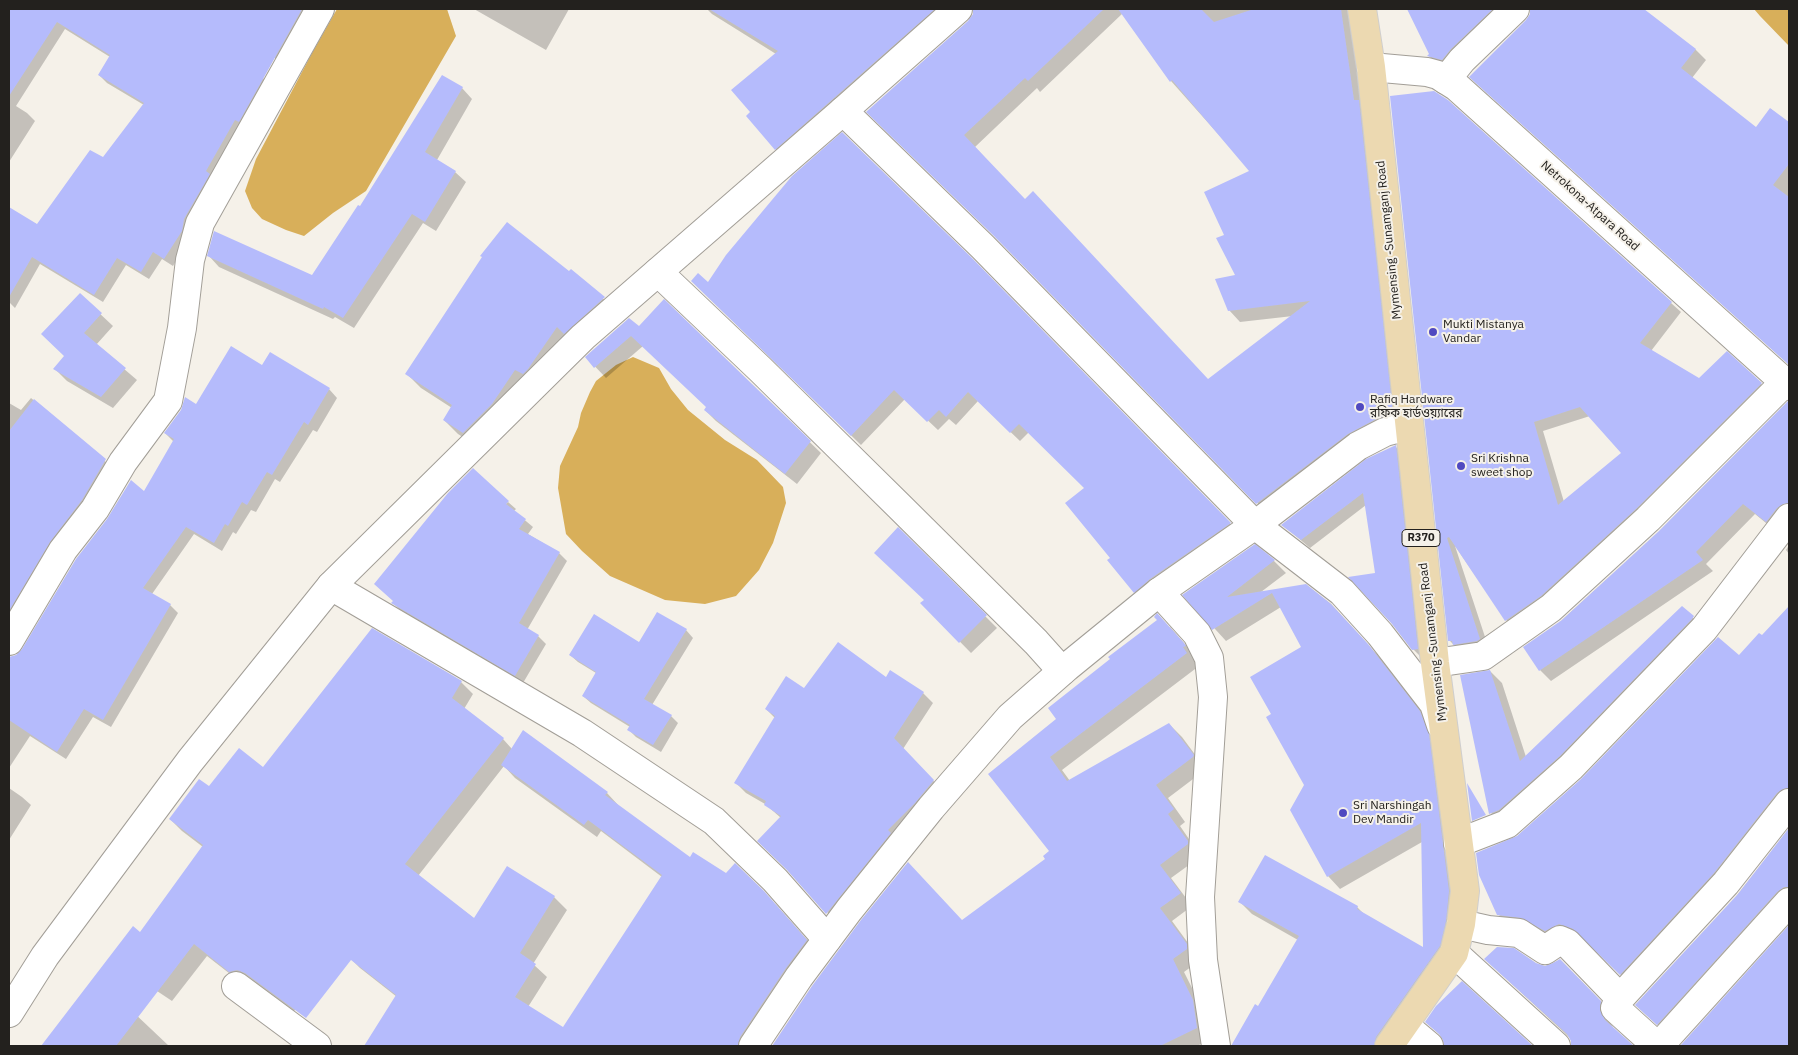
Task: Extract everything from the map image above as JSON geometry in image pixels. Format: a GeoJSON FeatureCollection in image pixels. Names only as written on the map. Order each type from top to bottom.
{"type":"FeatureCollection","features":[{"type":"Feature","properties":{"kind":"main road","name":"Mymensing -Sunamganj Road"},"geometry":{"type":"LineString","coordinates":[[1362,9],[1371,67],[1408,426],[1435,663],[1465,891],[1461,924],[1454,953],[1397,1036]]}},
{"type":"Feature","properties":{"kind":"street"},"geometry":{"type":"LineString","coordinates":[[9,640],[63,550],[95,509],[123,462],[168,401],[182,328],[190,260],[200,223],[320,9]]}},
{"type":"Feature","properties":{"kind":"street"},"geometry":{"type":"LineString","coordinates":[[9,1013],[45,956],[190,761],[331,586],[583,337],[958,9]]}},
{"type":"Feature","properties":{"kind":"street"},"geometry":{"type":"LineString","coordinates":[[1446,80],[1462,60],[1515,9]]}},
{"type":"Feature","properties":{"kind":"street","name":"Netrokona-Atpara Road"},"geometry":{"type":"LineString","coordinates":[[1371,67],[1427,72],[1438,75],[1464,93],[1787,384]]}},
{"type":"Feature","properties":{"kind":"street"},"geometry":{"type":"LineString","coordinates":[[843,111],[984,247],[1255,525],[1342,592],[1363,614],[1434,704],[1443,731]]}},
{"type":"Feature","properties":{"kind":"street"},"geometry":{"type":"LineString","coordinates":[[658,272],[899,506],[1036,642],[1062,671]]}},
{"type":"Feature","properties":{"kind":"street"},"geometry":{"type":"LineString","coordinates":[[1435,663],[1483,656],[1551,608],[1787,384]]}},
{"type":"Feature","properties":{"kind":"street"},"geometry":{"type":"LineString","coordinates":[[753,1046],[799,977],[828,939],[931,808],[1010,718],[1062,671],[1160,592],[1255,525],[1358,446],[1386,432],[1408,426]]}},
{"type":"Feature","properties":{"kind":"street"},"geometry":{"type":"LineString","coordinates":[[1458,843],[1507,824],[1571,767],[1704,629],[1789,518]]}},
{"type":"Feature","properties":{"kind":"street"},"geometry":{"type":"LineString","coordinates":[[331,586],[582,733],[714,821],[775,880],[828,939]]}},
{"type":"Feature","properties":{"kind":"street"},"geometry":{"type":"LineString","coordinates":[[1160,592],[1197,634],[1209,658],[1213,697],[1200,897],[1203,960],[1216,1046]]}},
{"type":"Feature","properties":{"kind":"street"},"geometry":{"type":"LineString","coordinates":[[1789,803],[1726,883],[1620,998],[1615,1008],[1658,1046],[1789,902]]}},
{"type":"Feature","properties":{"kind":"street"},"geometry":{"type":"LineString","coordinates":[[1461,924],[1488,930],[1519,933],[1545,950],[1560,940],[1567,943],[1620,998]]}},
{"type":"Feature","properties":{"kind":"street"},"geometry":{"type":"LineString","coordinates":[[1454,953],[1556,1046]]}},
{"type":"Feature","properties":{"kind":"street"},"geometry":{"type":"LineString","coordinates":[[236,986],[317,1046]]}},
{"type":"Feature","properties":{"kind":"street"},"geometry":{"type":"LineString","coordinates":[[1397,1036],[1429,1046]]}},
{"type":"Feature","properties":{"kind":"shaded area"},"geometry":{"type":"Polygon","coordinates":[[[337,9],[447,9],[456,36],[366,191],[333,213],[304,236],[262,219],[252,208],[245,191],[256,159],[337,9]]]}},
{"type":"Feature","properties":{"kind":"shaded area"},"geometry":{"type":"Polygon","coordinates":[[[1754,9],[1789,9],[1789,46],[1760,16],[1754,9]]]}},
{"type":"Feature","properties":{"kind":"shaded area"},"geometry":{"type":"Polygon","coordinates":[[[633,357],[659,368],[671,389],[688,410],[725,440],[757,460],[783,487],[786,503],[773,543],[759,570],[736,596],[705,604],[665,600],[610,576],[566,534],[558,488],[560,466],[596,381],[616,365],[633,357]]]}},
{"type":"Feature","properties":{"kind":"building"},"geometry":{"type":"Polygon","coordinates":[[[9,9],[302,9],[239,122],[235,120],[206,171],[210,174],[184,219],[182,231],[164,259],[153,252],[141,272],[117,258],[94,295],[32,257],[9,297],[9,207],[37,224],[90,150],[103,157],[144,103],[98,75],[110,55],[57,22],[9,96],[9,9]]]}},
{"type":"Feature","properties":{"kind":"building"},"geometry":{"type":"Polygon","coordinates":[[[709,9],[935,9],[775,150],[746,116],[750,112],[731,90],[778,51],[709,9]]]}},
{"type":"Feature","properties":{"kind":"building"},"geometry":{"type":"Polygon","coordinates":[[[973,9],[1104,9],[1028,81],[1025,78],[964,135],[1025,199],[1033,191],[1208,379],[1310,301],[1228,311],[1215,279],[1235,275],[1216,238],[1224,235],[1204,192],[1249,171],[1172,80],[1170,82],[1118,9],[1201,9],[1214,22],[1254,9],[1341,9],[1354,100],[1359,100],[1393,414],[1378,418],[1348,434],[1256,504],[994,236],[866,112],[968,21],[973,14],[973,9]]]}},
{"type":"Feature","properties":{"kind":"building"},"geometry":{"type":"Polygon","coordinates":[[[1407,9],[1493,9],[1442,60],[1427,56],[1429,54],[1407,9]]]}},
{"type":"Feature","properties":{"kind":"building"},"geometry":{"type":"Polygon","coordinates":[[[1530,9],[1644,9],[1696,49],[1681,68],[1756,127],[1770,108],[1789,122],[1789,164],[1773,185],[1789,197],[1789,365],[1469,77],[1526,20],[1530,14],[1530,9]]]}},
{"type":"Feature","properties":{"kind":"building"},"geometry":{"type":"Polygon","coordinates":[[[442,75],[463,87],[425,152],[456,171],[425,222],[412,214],[343,318],[324,307],[323,309],[207,256],[214,231],[312,275],[358,205],[360,206],[442,75]]]}},
{"type":"Feature","properties":{"kind":"building"},"geometry":{"type":"Polygon","coordinates":[[[1434,91],[1448,100],[1672,302],[1640,343],[1699,378],[1727,351],[1762,383],[1637,508],[1541,596],[1505,621],[1449,537],[1447,538],[1480,639],[1453,645],[1452,641],[1448,641],[1390,96],[1434,91]],[[1580,407],[1534,422],[1558,505],[1621,453],[1580,407]]]}},
{"type":"Feature","properties":{"kind":"building"},"geometry":{"type":"Polygon","coordinates":[[[842,132],[972,258],[1231,523],[1150,579],[1134,593],[1107,560],[1110,558],[1065,503],[1084,488],[1019,424],[1010,433],[968,392],[946,417],[939,410],[927,422],[894,390],[851,436],[691,281],[698,273],[708,282],[726,255],[792,176],[842,132]]]}},
{"type":"Feature","properties":{"kind":"building"},"geometry":{"type":"Polygon","coordinates":[[[507,222],[569,271],[571,269],[605,297],[564,334],[557,327],[528,369],[523,374],[515,370],[492,404],[463,433],[443,420],[452,405],[405,374],[482,257],[480,256],[507,222]]]}},
{"type":"Feature","properties":{"kind":"building"},"geometry":{"type":"Polygon","coordinates":[[[80,293],[102,313],[84,333],[126,368],[101,397],[53,369],[64,356],[41,334],[80,293]]]}},
{"type":"Feature","properties":{"kind":"building"},"geometry":{"type":"Polygon","coordinates":[[[664,299],[811,441],[785,474],[704,410],[706,407],[631,336],[594,368],[585,357],[629,318],[639,326],[664,299]]]}},
{"type":"Feature","properties":{"kind":"building"},"geometry":{"type":"Polygon","coordinates":[[[231,346],[262,365],[270,352],[330,388],[308,425],[304,422],[272,475],[267,472],[247,505],[242,502],[228,526],[225,524],[214,543],[186,527],[143,588],[171,604],[103,720],[84,709],[57,752],[9,720],[9,657],[16,655],[22,649],[76,559],[107,519],[131,480],[144,491],[174,439],[164,433],[181,410],[185,397],[196,404],[231,346]]]}},
{"type":"Feature","properties":{"kind":"building"},"geometry":{"type":"Polygon","coordinates":[[[34,399],[106,459],[82,500],[50,542],[9,611],[9,431],[34,399]]]}},
{"type":"Feature","properties":{"kind":"building"},"geometry":{"type":"Polygon","coordinates":[[[1788,401],[1789,503],[1777,508],[1766,522],[1743,504],[1696,552],[1703,560],[1539,671],[1523,647],[1562,620],[1659,531],[1788,401]]]}},
{"type":"Feature","properties":{"kind":"building"},"geometry":{"type":"Polygon","coordinates":[[[1396,445],[1418,649],[1412,650],[1392,624],[1348,577],[1375,573],[1363,493],[1301,540],[1281,525],[1366,459],[1396,445]]]}},
{"type":"Feature","properties":{"kind":"building"},"geometry":{"type":"Polygon","coordinates":[[[473,468],[509,501],[506,504],[526,519],[519,529],[560,552],[519,623],[539,635],[515,676],[391,603],[393,601],[374,584],[448,493],[473,468]]]}},
{"type":"Feature","properties":{"kind":"building"},"geometry":{"type":"Polygon","coordinates":[[[898,527],[987,615],[959,643],[920,603],[924,600],[874,553],[898,527]]]}},
{"type":"Feature","properties":{"kind":"building"},"geometry":{"type":"Polygon","coordinates":[[[1255,544],[1275,560],[1227,597],[1306,584],[1331,604],[1368,644],[1420,711],[1429,734],[1449,891],[1446,921],[1440,946],[1376,1037],[1374,1046],[1231,1046],[1255,1004],[1258,1006],[1299,936],[1238,902],[1265,855],[1358,906],[1357,909],[1423,947],[1421,823],[1327,877],[1290,810],[1304,785],[1266,717],[1271,714],[1250,677],[1301,647],[1272,593],[1212,630],[1182,595],[1255,544]]]}},
{"type":"Feature","properties":{"kind":"building"},"geometry":{"type":"Polygon","coordinates":[[[1682,606],[1694,616],[1692,619],[1560,756],[1499,810],[1489,814],[1460,675],[1490,670],[1520,761],[1682,606]]]}},
{"type":"Feature","properties":{"kind":"building"},"geometry":{"type":"Polygon","coordinates":[[[1789,606],[1789,788],[1777,793],[1714,873],[1620,975],[1573,929],[1559,924],[1545,931],[1521,918],[1497,915],[1479,875],[1476,853],[1517,836],[1581,779],[1718,637],[1739,655],[1759,633],[1762,635],[1789,606]]]}},
{"type":"Feature","properties":{"kind":"building"},"geometry":{"type":"Polygon","coordinates":[[[657,612],[687,629],[644,699],[672,715],[653,745],[627,730],[630,725],[582,696],[596,672],[569,655],[594,614],[639,642],[657,612]]]}},
{"type":"Feature","properties":{"kind":"building"},"geometry":{"type":"Polygon","coordinates":[[[1157,613],[1184,643],[1186,646],[1183,647],[1187,653],[1050,757],[1067,781],[1169,723],[1194,755],[1156,785],[1174,809],[1168,814],[1188,841],[1188,844],[1160,865],[1181,893],[1160,908],[1187,944],[1187,949],[1173,959],[1193,1000],[1197,1028],[1160,1046],[772,1046],[812,986],[861,920],[908,862],[962,920],[1045,859],[1043,856],[1049,851],[988,774],[1056,719],[1048,708],[1110,659],[1108,657],[1157,620],[1154,617],[1157,613]]]}},
{"type":"Feature","properties":{"kind":"building"},"geometry":{"type":"Polygon","coordinates":[[[372,628],[462,681],[452,698],[504,738],[405,864],[474,918],[507,866],[555,896],[520,953],[536,964],[515,997],[563,1027],[662,875],[588,820],[584,825],[501,765],[523,730],[608,792],[605,795],[690,857],[693,852],[726,873],[735,863],[764,891],[807,940],[740,1037],[738,1046],[364,1046],[396,995],[351,960],[306,1018],[245,973],[237,970],[229,972],[194,944],[116,1046],[41,1046],[133,926],[140,932],[203,845],[169,819],[199,779],[209,786],[239,748],[263,767],[372,628]]]}},
{"type":"Feature","properties":{"kind":"building"},"geometry":{"type":"Polygon","coordinates":[[[838,642],[886,677],[890,670],[924,692],[894,738],[934,780],[915,803],[888,830],[891,833],[826,914],[787,870],[757,841],[781,816],[764,805],[766,801],[734,783],[775,716],[765,709],[786,676],[804,688],[838,642]]]}},
{"type":"Feature","properties":{"kind":"building"},"geometry":{"type":"Polygon","coordinates":[[[1467,783],[1486,815],[1472,821],[1467,783]]]}},
{"type":"Feature","properties":{"kind":"building"},"geometry":{"type":"Polygon","coordinates":[[[1789,828],[1789,887],[1784,887],[1777,892],[1657,1025],[1635,1005],[1738,894],[1789,828]]]}},
{"type":"Feature","properties":{"kind":"building"},"geometry":{"type":"Polygon","coordinates":[[[1789,925],[1789,1046],[1680,1046],[1789,925]]]}},
{"type":"Feature","properties":{"kind":"building"},"geometry":{"type":"Polygon","coordinates":[[[1497,947],[1514,948],[1536,963],[1545,966],[1560,959],[1601,1001],[1600,1010],[1605,1020],[1634,1046],[1571,1046],[1571,1041],[1567,1034],[1484,959],[1497,947]]]}},
{"type":"Feature","properties":{"kind":"building"},"geometry":{"type":"Polygon","coordinates":[[[1462,981],[1533,1046],[1444,1046],[1439,1034],[1425,1022],[1436,1006],[1462,981]]]}},
{"type":"Feature","properties":{"kind":"place","name":"Mukti Mistanya Vandar"},"geometry":{"type":"Point","coordinates":[1433,332]}},
{"type":"Feature","properties":{"kind":"place","name":"Rafiq Hardware রফিক হার্ডওয়্যারের"},"geometry":{"type":"Point","coordinates":[1360,407]}},
{"type":"Feature","properties":{"kind":"place","name":"Sri Krishna sweet shop"},"geometry":{"type":"Point","coordinates":[1461,466]}},
{"type":"Feature","properties":{"kind":"place","name":"Sri Narshingah Dev Mandir"},"geometry":{"type":"Point","coordinates":[1343,813]}}]}
